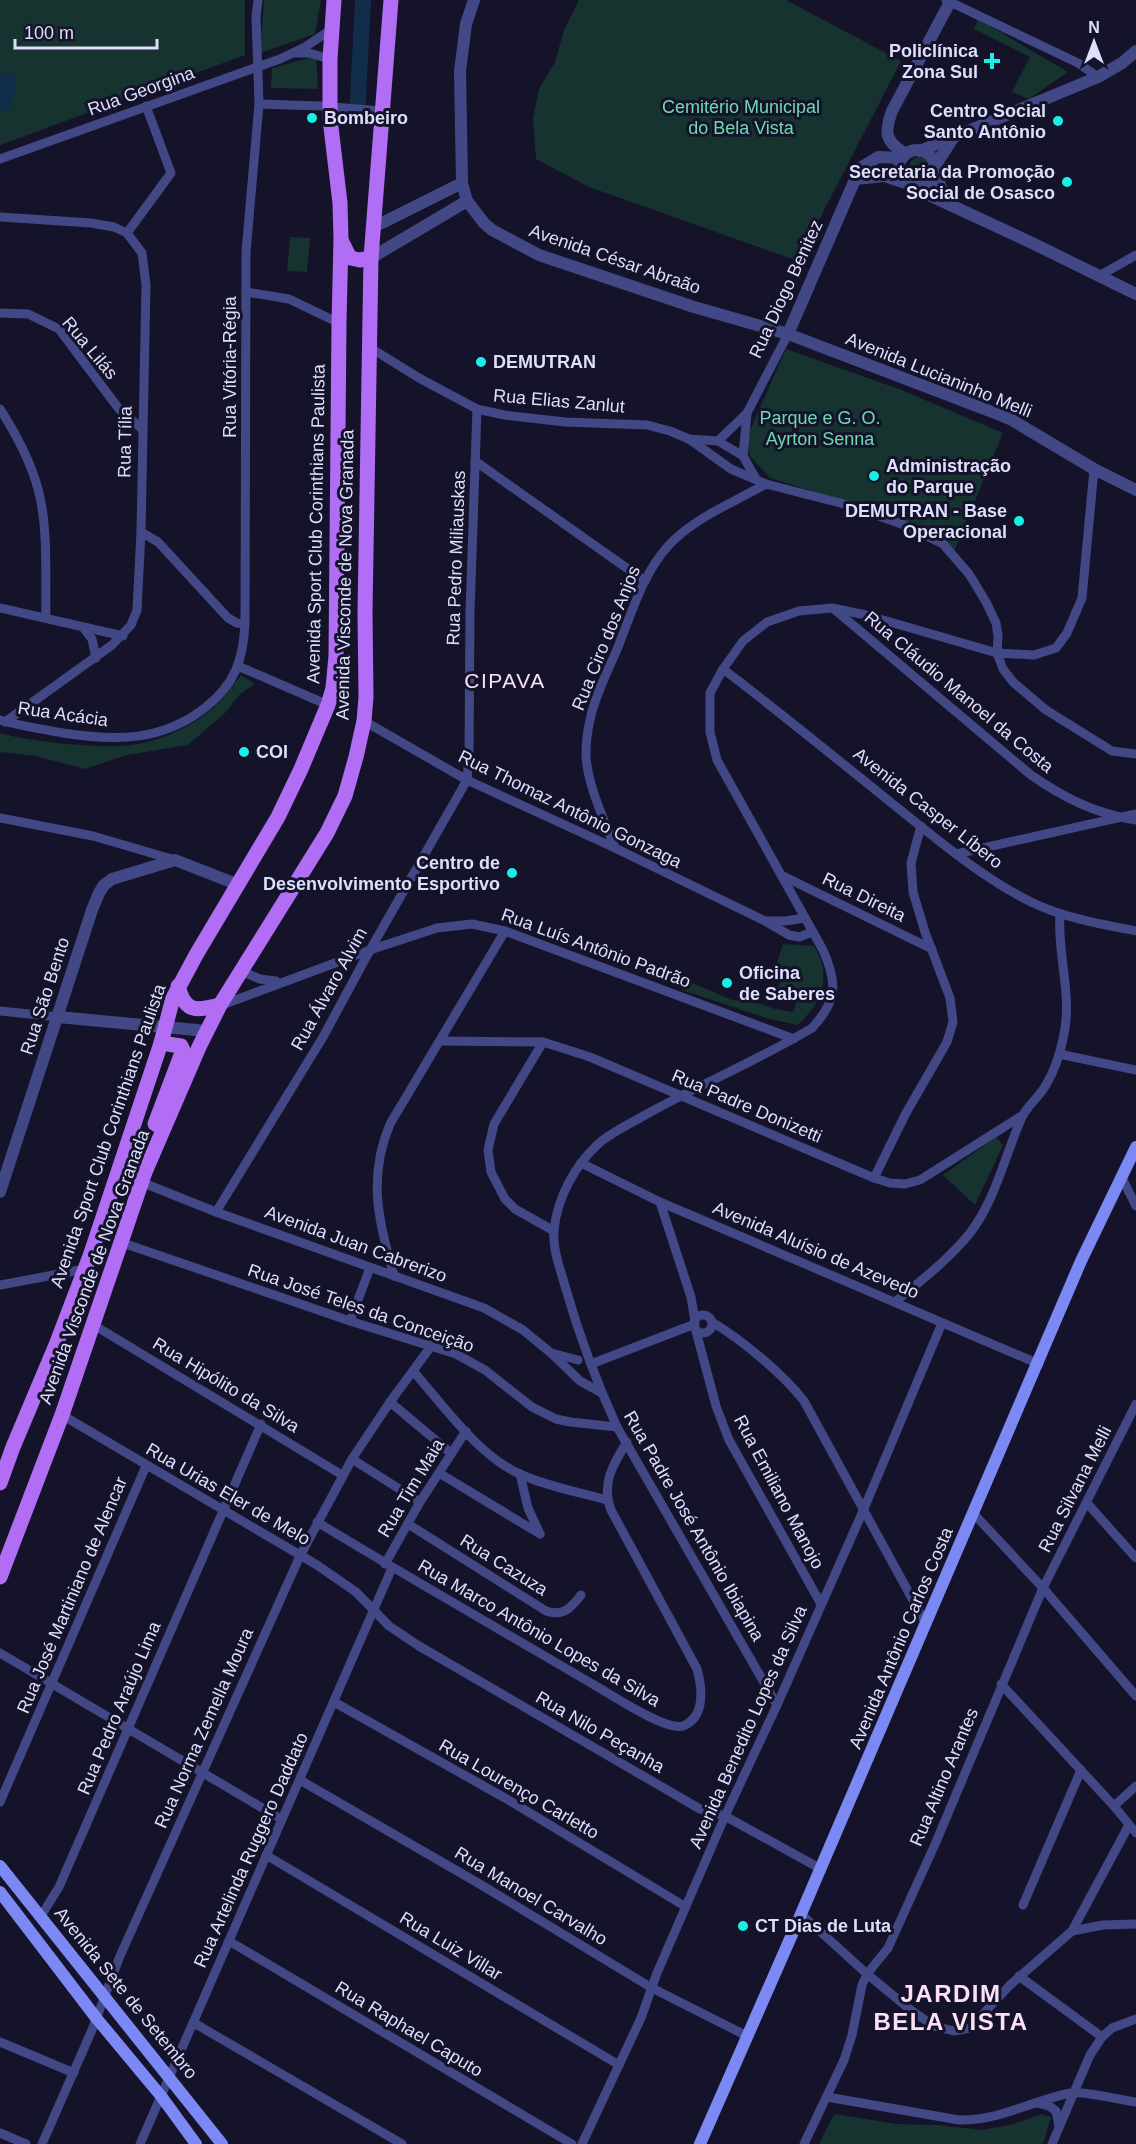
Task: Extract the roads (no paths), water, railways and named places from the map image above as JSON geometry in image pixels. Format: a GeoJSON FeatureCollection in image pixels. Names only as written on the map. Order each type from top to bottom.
{"type":"FeatureCollection","features":[{"type":"Feature","properties":{"kind":"main road","name":"Avenida Sport Club Corinthians Paulista"},"geometry":{"type":"LineString","coordinates":[[0,1482],[85,1269],[178,986],[278,817],[301,769],[333,688],[336,656],[341,239],[330,59],[334,0]]}},
{"type":"Feature","properties":{"kind":"main road","name":"Avenida Visconde de Nova Granada"},"geometry":{"type":"LineString","coordinates":[[0,1578],[62,1415],[143,1177],[207,1031],[220,1005],[327,833],[339,810],[350,780],[364,721],[370,258],[374,227],[379,111],[391,0]]}},
{"type":"Feature","properties":{"kind":"main road"},"geometry":{"type":"LineString","coordinates":[[341,239],[350,258],[360,260],[370,258]]}},
{"type":"Feature","properties":{"kind":"main road"},"geometry":{"type":"LineString","coordinates":[[178,986],[181,997],[188,1006],[198,1010],[220,1005]]}},
{"type":"Feature","properties":{"kind":"main road"},"geometry":{"type":"LineString","coordinates":[[143,1177],[144,1153],[183,1051],[181,1046],[161,1043]]}},
{"type":"Feature","properties":{"kind":"main road","name":"Avenida Antônio Carlos Costa"},"geometry":{"type":"LineString","coordinates":[[700,2144],[821,1869],[1082,1261],[1136,1147]]}},
{"type":"Feature","properties":{"kind":"main road","name":"Avenida Sete de Setembro"},"geometry":{"type":"LineString","coordinates":[[0,1866],[222,2144]]}},
{"type":"Feature","properties":{"kind":"main road","name":"Avenida Sete de Setembro"},"geometry":{"type":"LineString","coordinates":[[1,1896],[97,2019],[161,2096],[196,2144]]}},
{"type":"Feature","properties":{"kind":"street","name":"Rua Vitória-Régia"},"geometry":{"type":"LineString","coordinates":[[238,666],[243,648],[245,624],[246,252],[259,104],[256,17],[258,0]]}},
{"type":"Feature","properties":{"kind":"street","name":"Avenida César Abraão"},"geometry":{"type":"LineString","coordinates":[[474,0],[462,45],[460,71],[462,183],[467,201],[484,223],[492,230],[538,255],[694,307],[788,334]]}},
{"type":"Feature","properties":{"kind":"street"},"geometry":{"type":"LineString","coordinates":[[904,156],[889,141],[888,123],[949,1],[1078,63],[1098,77]]}},
{"type":"Feature","properties":{"kind":"street","name":"Rua Georgina"},"geometry":{"type":"LineString","coordinates":[[0,159],[258,67],[314,42],[332,29]]}},
{"type":"Feature","properties":{"kind":"street"},"geometry":{"type":"LineString","coordinates":[[920,151],[1098,77],[1122,63],[1136,51]]}},
{"type":"Feature","properties":{"kind":"street","name":"Rua Georgina"},"geometry":{"type":"LineString","coordinates":[[292,53],[309,53],[330,59]]}},
{"type":"Feature","properties":{"kind":"street"},"geometry":{"type":"LineString","coordinates":[[259,104],[379,111]]}},
{"type":"Feature","properties":{"kind":"street"},"geometry":{"type":"LineString","coordinates":[[0,217],[98,224],[114,227],[127,233],[171,172],[146,106]]}},
{"type":"Feature","properties":{"kind":"street"},"geometry":{"type":"LineString","coordinates":[[948,204],[935,169],[930,156],[914,150],[904,156],[898,168],[899,174],[910,185],[924,185],[929,182],[935,169],[953,138]]}},
{"type":"Feature","properties":{"kind":"street","name":"Rua Diogo Benitez"},"geometry":{"type":"LineString","coordinates":[[718,441],[747,413],[788,334],[860,168],[870,160],[885,156],[904,156]]}},
{"type":"Feature","properties":{"kind":"street"},"geometry":{"type":"LineString","coordinates":[[856,179],[884,176],[910,185],[1136,294]]}},
{"type":"Feature","properties":{"kind":"street"},"geometry":{"type":"LineString","coordinates":[[374,227],[462,183]]}},
{"type":"Feature","properties":{"kind":"street"},"geometry":{"type":"LineString","coordinates":[[370,258],[467,201]]}},
{"type":"Feature","properties":{"kind":"street","name":"Rua Tília"},"geometry":{"type":"LineString","coordinates":[[3,721],[96,658],[123,636],[131,625],[137,610],[141,532],[146,285],[142,253],[127,233]]}},
{"type":"Feature","properties":{"kind":"street"},"geometry":{"type":"LineString","coordinates":[[1099,276],[1136,255]]}},
{"type":"Feature","properties":{"kind":"street"},"geometry":{"type":"LineString","coordinates":[[246,292],[289,299],[339,324]]}},
{"type":"Feature","properties":{"kind":"street","name":"Rua Lilás"},"geometry":{"type":"LineString","coordinates":[[0,313],[28,314],[58,329],[114,403],[142,429]]}},
{"type":"Feature","properties":{"kind":"street","name":"Avenida Lucianinho Melli"},"geometry":{"type":"LineString","coordinates":[[788,334],[1012,420],[1094,469],[1136,490]]}},
{"type":"Feature","properties":{"kind":"street","name":"Rua Elias Zanlut"},"geometry":{"type":"LineString","coordinates":[[369,347],[429,384],[477,409],[504,415],[565,422],[647,425],[689,439],[731,469],[766,484]]}},
{"type":"Feature","properties":{"kind":"street"},"geometry":{"type":"LineString","coordinates":[[0,409],[31,468],[40,500],[45,542],[46,618]]}},
{"type":"Feature","properties":{"kind":"street","name":"Rua Pedro Miliauskas"},"geometry":{"type":"LineString","coordinates":[[467,780],[477,409]]}},
{"type":"Feature","properties":{"kind":"street","name":"Rua Diogo Benitez"},"geometry":{"type":"LineString","coordinates":[[743,456],[747,413]]}},
{"type":"Feature","properties":{"kind":"street","name":"Rua Elias Zanlut"},"geometry":{"type":"LineString","coordinates":[[689,439],[718,441],[743,456],[756,479]]}},
{"type":"Feature","properties":{"kind":"street"},"geometry":{"type":"LineString","coordinates":[[475,461],[645,581]]}},
{"type":"Feature","properties":{"kind":"street"},"geometry":{"type":"LineString","coordinates":[[543,1042],[494,1124],[488,1150],[491,1172],[505,1199],[521,1213],[554,1231],[563,1194],[581,1163],[597,1145],[681,1096],[794,1039],[812,1028],[824,1015],[829,1005],[834,987],[828,960],[724,776],[712,744],[710,693],[723,669],[743,641],[767,622],[799,611],[832,608],[866,615],[998,653],[1034,655],[1056,648],[1067,633],[1082,598],[1094,469]]}},
{"type":"Feature","properties":{"kind":"street"},"geometry":{"type":"LineString","coordinates":[[766,484],[866,511],[921,532],[943,544],[969,574],[987,602],[996,623],[998,653],[1003,669],[1013,682],[1046,710],[1113,751],[1136,754]]}},
{"type":"Feature","properties":{"kind":"street","name":"Rua Ciro dos Anjos"},"geometry":{"type":"LineString","coordinates":[[615,848],[588,771],[586,757],[590,717],[606,673],[645,581],[658,559],[681,535],[717,511],[766,484]]}},
{"type":"Feature","properties":{"kind":"street"},"geometry":{"type":"LineString","coordinates":[[141,532],[158,542],[228,618],[245,624]]}},
{"type":"Feature","properties":{"kind":"street"},"geometry":{"type":"LineString","coordinates":[[0,608],[123,636]]}},
{"type":"Feature","properties":{"kind":"street","name":"Rua Cláudio Manoel da Costa"},"geometry":{"type":"LineString","coordinates":[[832,608],[1031,776],[1085,806],[1118,818],[1136,820]]}},
{"type":"Feature","properties":{"kind":"street"},"geometry":{"type":"LineString","coordinates":[[83,627],[92,639],[96,658]]}},
{"type":"Feature","properties":{"kind":"street"},"geometry":{"type":"LineString","coordinates":[[238,666],[328,705]]}},
{"type":"Feature","properties":{"kind":"street","name":"Rua Acácia"},"geometry":{"type":"LineString","coordinates":[[3,721],[99,738],[137,737],[155,733],[197,715],[219,697],[238,666]]}},
{"type":"Feature","properties":{"kind":"street","name":"Avenida Casper Líbero"},"geometry":{"type":"LineString","coordinates":[[723,669],[956,854],[1004,887],[1060,914],[1136,931]]}},
{"type":"Feature","properties":{"kind":"street","name":"Rua Thomaz Antônio Gonzaga"},"geometry":{"type":"LineString","coordinates":[[364,721],[467,780],[615,848],[794,937],[813,932]]}},
{"type":"Feature","properties":{"kind":"street","name":"Rua Álvaro Alvim"},"geometry":{"type":"LineString","coordinates":[[216,1212],[323,1037],[467,780]]}},
{"type":"Feature","properties":{"kind":"street"},"geometry":{"type":"LineString","coordinates":[[956,854],[1136,814]]}},
{"type":"Feature","properties":{"kind":"street"},"geometry":{"type":"LineString","coordinates":[[0,818],[93,836],[175,860],[239,885]]}},
{"type":"Feature","properties":{"kind":"street"},"geometry":{"type":"LineString","coordinates":[[873,1178],[906,1113],[947,1042],[953,1022],[950,998],[918,909],[911,879],[911,863],[921,826]]}},
{"type":"Feature","properties":{"kind":"street","name":"Rua São Bento"},"geometry":{"type":"LineString","coordinates":[[0,1192],[92,910],[104,885],[112,879],[175,860]]}},
{"type":"Feature","properties":{"kind":"street","name":"Rua Direita"},"geometry":{"type":"LineString","coordinates":[[781,875],[932,949]]}},
{"type":"Feature","properties":{"kind":"street"},"geometry":{"type":"LineString","coordinates":[[896,1301],[951,1254],[970,1232],[1000,1175],[1023,1115],[1045,1087],[1059,1054],[1065,1026],[1066,991],[1060,943],[1060,914]]}},
{"type":"Feature","properties":{"kind":"street","name":"Rua Thomaz Antônio Gonzaga"},"geometry":{"type":"LineString","coordinates":[[765,921],[805,918]]}},
{"type":"Feature","properties":{"kind":"street","name":"Rua Luís Antônio Padrão"},"geometry":{"type":"LineString","coordinates":[[220,1005],[370,950],[454,924],[472,924],[506,931],[794,1039]]}},
{"type":"Feature","properties":{"kind":"street"},"geometry":{"type":"LineString","coordinates":[[394,1276],[378,1210],[376,1176],[382,1142],[390,1124],[506,931]]}},
{"type":"Feature","properties":{"kind":"street","name":"Rua Luís Antônio Padrão"},"geometry":{"type":"LineString","coordinates":[[241,971],[260,979],[282,981]]}},
{"type":"Feature","properties":{"kind":"street"},"geometry":{"type":"LineString","coordinates":[[0,1011],[207,1031]]}},
{"type":"Feature","properties":{"kind":"street","name":"Rua Padre Donizetti"},"geometry":{"type":"LineString","coordinates":[[441,1041],[543,1042],[590,1057],[873,1178],[890,1183],[905,1184],[920,1180],[1023,1115]]}},
{"type":"Feature","properties":{"kind":"street"},"geometry":{"type":"LineString","coordinates":[[1059,1054],[1136,1070]]}},
{"type":"Feature","properties":{"kind":"street","name":"Avenida Aluísio de Azevedo"},"geometry":{"type":"LineString","coordinates":[[581,1163],[660,1202],[1039,1364]]}},
{"type":"Feature","properties":{"kind":"street","name":"Avenida Juan Cabrerizo"},"geometry":{"type":"LineString","coordinates":[[143,1177],[216,1212],[495,1313],[523,1330],[580,1381],[602,1394]]}},
{"type":"Feature","properties":{"kind":"street"},"geometry":{"type":"LineString","coordinates":[[1122,1178],[1136,1206]]}},
{"type":"Feature","properties":{"kind":"street","name":"Rua Emiliano Manojo"},"geometry":{"type":"LineString","coordinates":[[660,1202],[702,1326],[703,1358],[716,1406],[735,1453],[821,1604]]}},
{"type":"Feature","properties":{"kind":"street","name":"Rua Padre José Antônio Ibiapina"},"geometry":{"type":"LineString","coordinates":[[554,1231],[558,1260],[589,1360],[617,1427],[777,1705]]}},
{"type":"Feature","properties":{"kind":"street","name":"Rua José Teles da Conceição"},"geometry":{"type":"LineString","coordinates":[[120,1242],[350,1321],[432,1345],[472,1362],[542,1413],[570,1422],[617,1427]]}},
{"type":"Feature","properties":{"kind":"street"},"geometry":{"type":"LineString","coordinates":[[350,1321],[370,1268]]}},
{"type":"Feature","properties":{"kind":"street"},"geometry":{"type":"LineString","coordinates":[[0,1285],[85,1269]]}},
{"type":"Feature","properties":{"kind":"street","name":"Avenida Benedito Lopes da Silva"},"geometry":{"type":"LineString","coordinates":[[582,2144],[619,2066],[724,1816],[777,1705],[863,1511],[942,1323]]}},
{"type":"Feature","properties":{"kind":"street","name":"Rua Hipólito da Silva"},"geometry":{"type":"LineString","coordinates":[[92,1324],[342,1475]]}},
{"type":"Feature","properties":{"kind":"street"},"geometry":{"type":"LineString","coordinates":[[567,1370],[578,1360],[589,1360],[680,1330],[702,1326],[736,1338],[787,1381],[804,1401],[926,1624]]}},
{"type":"Feature","properties":{"kind":"street","name":"Rua Norma Zemella Moura"},"geometry":{"type":"LineString","coordinates":[[42,2144],[97,2019],[120,1956],[300,1556],[352,1459],[432,1345]]}},
{"type":"Feature","properties":{"kind":"street","name":"Avenida Juan Cabrerizo"},"geometry":{"type":"LineString","coordinates":[[551,1353],[578,1360]]}},
{"type":"Feature","properties":{"kind":"street"},"geometry":{"type":"LineString","coordinates":[[413,1371],[466,1431],[495,1458],[520,1474],[607,1500],[609,1476],[627,1442]]}},
{"type":"Feature","properties":{"kind":"street"},"geometry":{"type":"LineString","coordinates":[[580,1381],[596,1377]]}},
{"type":"Feature","properties":{"kind":"street"},"geometry":{"type":"LineString","coordinates":[[390,1402],[451,1453]]}},
{"type":"Feature","properties":{"kind":"street","name":"Rua Silvana Melli"},"geometry":{"type":"LineString","coordinates":[[1043,1588],[1136,1404]]}},
{"type":"Feature","properties":{"kind":"street","name":"Rua Urias Eler de Melo"},"geometry":{"type":"LineString","coordinates":[[62,1415],[300,1556],[356,1592],[373,1609]]}},
{"type":"Feature","properties":{"kind":"street","name":"Rua Pedro Araújo Lima"},"geometry":{"type":"LineString","coordinates":[[41,1916],[59,1887],[261,1424]]}},
{"type":"Feature","properties":{"kind":"street","name":"Rua Tim Maia"},"geometry":{"type":"LineString","coordinates":[[389,1566],[420,1502],[466,1431]]}},
{"type":"Feature","properties":{"kind":"street"},"geometry":{"type":"LineString","coordinates":[[352,1459],[420,1502]]}},
{"type":"Feature","properties":{"kind":"street","name":"Rua José Martiniano de Alencar"},"geometry":{"type":"LineString","coordinates":[[0,1802],[146,1466]]}},
{"type":"Feature","properties":{"kind":"street"},"geometry":{"type":"LineString","coordinates":[[439,1473],[540,1534],[528,1508],[520,1474]]}},
{"type":"Feature","properties":{"kind":"street","name":"Rua Marco Antônio Lopes da Silva"},"geometry":{"type":"LineString","coordinates":[[389,1566],[661,1723],[683,1726],[694,1716],[700,1706],[702,1691],[697,1669],[610,1510],[607,1500]]}},
{"type":"Feature","properties":{"kind":"street"},"geometry":{"type":"LineString","coordinates":[[1087,1503],[1136,1558]]}},
{"type":"Feature","properties":{"kind":"street"},"geometry":{"type":"LineString","coordinates":[[974,1514],[1043,1588],[1136,1696]]}},
{"type":"Feature","properties":{"kind":"street"},"geometry":{"type":"LineString","coordinates":[[317,1522],[389,1566]]}},
{"type":"Feature","properties":{"kind":"street","name":"Rua Cazuza"},"geometry":{"type":"LineString","coordinates":[[408,1524],[546,1611],[562,1613],[570,1609],[581,1595]]}},
{"type":"Feature","properties":{"kind":"street","name":"Rua Artelinda Ruggero Daddato"},"geometry":{"type":"LineString","coordinates":[[140,2144],[334,1702],[389,1566]]}},
{"type":"Feature","properties":{"kind":"street","name":"Rua Altino Arantes"},"geometry":{"type":"LineString","coordinates":[[867,1974],[888,1948],[936,1842],[1043,1588]]}},
{"type":"Feature","properties":{"kind":"street","name":"Rua Nilo Peçanha"},"geometry":{"type":"LineString","coordinates":[[373,1609],[389,1626],[419,1646],[700,1809],[724,1816],[821,1869]]}},
{"type":"Feature","properties":{"kind":"street"},"geometry":{"type":"LineString","coordinates":[[0,1653],[281,1819]]}},
{"type":"Feature","properties":{"kind":"street"},"geometry":{"type":"LineString","coordinates":[[1001,1684],[1114,1806],[1136,1833]]}},
{"type":"Feature","properties":{"kind":"street","name":"Rua Lourenço Carletto"},"geometry":{"type":"LineString","coordinates":[[334,1702],[505,1798],[686,1907]]}},
{"type":"Feature","properties":{"kind":"street"},"geometry":{"type":"LineString","coordinates":[[1023,1905],[1081,1770]]}},
{"type":"Feature","properties":{"kind":"street","name":"Rua Manoel Carvalho"},"geometry":{"type":"LineString","coordinates":[[300,1780],[478,1883],[652,1988],[747,2036]]}},
{"type":"Feature","properties":{"kind":"street"},"geometry":{"type":"LineString","coordinates":[[1114,1806],[1136,1786]]}},
{"type":"Feature","properties":{"kind":"street"},"geometry":{"type":"LineString","coordinates":[[801,1914],[867,1974],[934,2026],[954,2031],[970,2028],[1019,1976],[1072,1931],[1129,1824]]}},
{"type":"Feature","properties":{"kind":"street","name":"Rua Luiz Villar"},"geometry":{"type":"LineString","coordinates":[[266,1855],[619,2066]]}},
{"type":"Feature","properties":{"kind":"street"},"geometry":{"type":"LineString","coordinates":[[1072,1931],[1103,1925],[1136,1924]]}},
{"type":"Feature","properties":{"kind":"street","name":"Rua Raphael Caputo"},"geometry":{"type":"LineString","coordinates":[[229,1941],[572,2144]]}},
{"type":"Feature","properties":{"kind":"street"},"geometry":{"type":"LineString","coordinates":[[804,2144],[844,2060],[852,2035],[858,1998],[867,1974]]}},
{"type":"Feature","properties":{"kind":"street"},"geometry":{"type":"LineString","coordinates":[[1019,1976],[1101,2037]]}},
{"type":"Feature","properties":{"kind":"street"},"geometry":{"type":"LineString","coordinates":[[1052,2144],[1090,2055],[1101,2037],[1112,2028],[1136,2019]]}},
{"type":"Feature","properties":{"kind":"street"},"geometry":{"type":"LineString","coordinates":[[194,2023],[402,2144]]}},
{"type":"Feature","properties":{"kind":"street"},"geometry":{"type":"LineString","coordinates":[[0,2042],[74,2073]]}},
{"type":"Feature","properties":{"kind":"street"},"geometry":{"type":"LineString","coordinates":[[827,2097],[975,2121],[1004,2115],[1075,2093],[1136,2102]]}},
{"type":"Feature","properties":{"kind":"street"},"geometry":{"type":"LineString","coordinates":[[1037,2103],[1050,2106],[1056,2111],[1059,2128]]}},
{"type":"Feature","properties":{"kind":"street"},"geometry":{"type":"LineString","coordinates":[[0,2133],[26,2144]]}},
{"type":"Feature","properties":{"kind":"water"},"geometry":{"type":"Polygon","coordinates":[[[12,73],[17,82],[10,110],[0,113],[0,75],[12,73]]]}},
{"type":"Feature","properties":{"kind":"waterway"},"geometry":{"type":"LineString","coordinates":[[357,118],[363,0]]}},
{"type":"Feature","properties":{"kind":"place","name":"Policlínica Zona Sul"},"geometry":{"type":"Point","coordinates":[992,61]}},
{"type":"Feature","properties":{"kind":"place","name":"Bombeiro"},"geometry":{"type":"Point","coordinates":[312,118]}},
{"type":"Feature","properties":{"kind":"place","name":"Centro Social Santo Antônio"},"geometry":{"type":"Point","coordinates":[1058,121]}},
{"type":"Feature","properties":{"kind":"place","name":"Secretaria da Promoção Social de Osasco"},"geometry":{"type":"Point","coordinates":[1067,182]}},
{"type":"Feature","properties":{"kind":"place","name":"DEMUTRAN"},"geometry":{"type":"Point","coordinates":[481,362]}},
{"type":"Feature","properties":{"kind":"place","name":"Administração do Parque"},"geometry":{"type":"Point","coordinates":[874,476]}},
{"type":"Feature","properties":{"kind":"place","name":"DEMUTRAN - Base Operacional"},"geometry":{"type":"Point","coordinates":[1019,521]}},
{"type":"Feature","properties":{"kind":"place","name":"COI"},"geometry":{"type":"Point","coordinates":[244,752]}},
{"type":"Feature","properties":{"kind":"place","name":"Centro de Desenvolvimento Esportivo"},"geometry":{"type":"Point","coordinates":[512,873]}},
{"type":"Feature","properties":{"kind":"place","name":"Oficina de Saberes"},"geometry":{"type":"Point","coordinates":[727,983]}},
{"type":"Feature","properties":{"kind":"place","name":"CT Dias de Luta"},"geometry":{"type":"Point","coordinates":[743,1926]}},
{"type":"Feature","properties":{"kind":"district","name":"CIPAVA"},"geometry":{"type":"Point","coordinates":[505,680]}},
{"type":"Feature","properties":{"kind":"district","name":"JARDIM BELA VISTA"},"geometry":{"type":"Point","coordinates":[951,2007]}},
{"type":"Feature","properties":{"kind":"park label","name":"Cemitério Municipal do Bela Vista"},"geometry":{"type":"Point","coordinates":[741,117]}},
{"type":"Feature","properties":{"kind":"park label","name":"Parque e G. O. Ayrton Senna"},"geometry":{"type":"Point","coordinates":[820,428]}}]}
